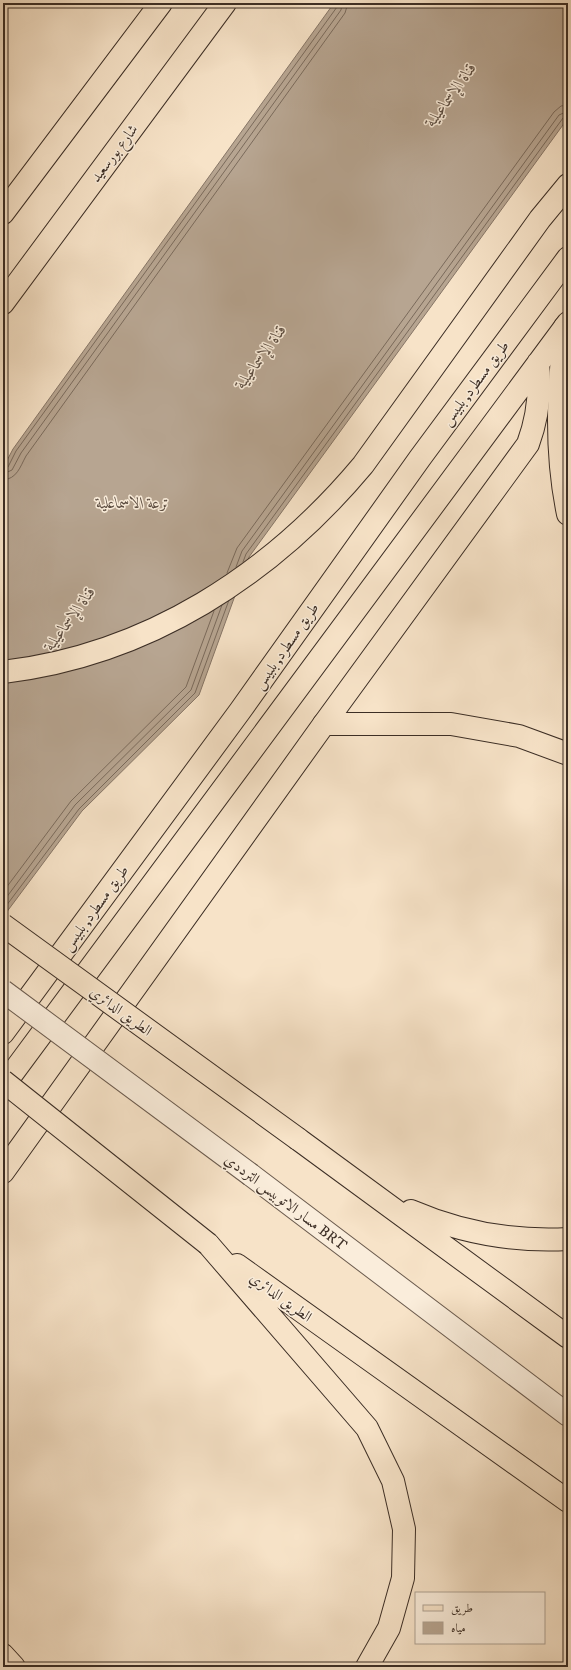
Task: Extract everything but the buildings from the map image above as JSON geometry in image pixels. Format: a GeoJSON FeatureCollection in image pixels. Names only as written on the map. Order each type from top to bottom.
{"type":"FeatureCollection","features":[{"type":"Feature","properties":{"kind":"main road"},"geometry":{"type":"LineString","coordinates":[[3,213],[161,3]]}},
{"type":"Feature","properties":{"kind":"main road","name":"شارع بورسعيد"},"geometry":{"type":"LineString","coordinates":[[3,303],[226,3]]}},
{"type":"Feature","properties":{"kind":"main road"},"geometry":{"type":"LineString","coordinates":[[3,672],[91,653],[131,639],[169,622],[206,602],[241,580],[280,550],[336,498],[363,465],[540,219],[568,185]]}},
{"type":"Feature","properties":{"kind":"main road","name":"طريق مسطرد, بلبيس"},"geometry":{"type":"LineString","coordinates":[[3,1033],[244,704],[420,458],[568,258]]}},
{"type":"Feature","properties":{"kind":"main road"},"geometry":{"type":"LineString","coordinates":[[566,325],[560,371],[558,416],[561,460],[568,514]]}},
{"type":"Feature","properties":{"kind":"main road","name":"طريق مسطرد, بلبيس"},"geometry":{"type":"LineString","coordinates":[[3,1086],[566,325]]}},
{"type":"Feature","properties":{"kind":"main road"},"geometry":{"type":"LineString","coordinates":[[3,1172],[324,724],[528,444],[536,422],[539,403],[540,383],[538,363]]}},
{"type":"Feature","properties":{"kind":"main road"},"geometry":{"type":"LineString","coordinates":[[324,724],[451,724],[519,736],[568,754]]}},
{"type":"Feature","properties":{"kind":"main road","name":"الطريق الدائري"},"geometry":{"type":"LineString","coordinates":[[3,925],[376,1195],[568,1337]]}},
{"type":"Feature","properties":{"kind":"main road","name":"الطريق الدائري"},"geometry":{"type":"LineString","coordinates":[[3,1081],[208,1244],[568,1501]]}},
{"type":"Feature","properties":{"kind":"main road"},"geometry":{"type":"LineString","coordinates":[[376,1195],[428,1219],[458,1229],[489,1236],[520,1239],[568,1239]]}},
{"type":"Feature","properties":{"kind":"main road"},"geometry":{"type":"LineString","coordinates":[[208,1244],[367,1428],[393,1481],[404,1529],[403,1578],[389,1628],[367,1667]]}},
{"type":"Feature","properties":{"kind":"main road"},"geometry":{"type":"LineString","coordinates":[[3,1655],[14,1667]]}},
{"type":"Feature","properties":{"kind":"lane","name":"مسار الاتوبيس الترددي BRT"},"geometry":{"type":"LineString","coordinates":[[3,991],[251,1174],[568,1415]]}},
{"type":"Feature","properties":{"kind":"water","name":"ترعة الاسماعلية"},"geometry":{"type":"Polygon","coordinates":[[[334,3],[568,3],[568,118],[249,557],[199,695],[82,811],[3,917],[3,468],[13,449],[334,3]]]}},
{"type":"Feature","properties":{"kind":"water label","name":"قناة الإسماعيلية"},"geometry":{"type":"Point","coordinates":[450,94]}},
{"type":"Feature","properties":{"kind":"water label","name":"قناة الإسماعيلية"},"geometry":{"type":"Point","coordinates":[260,356]}},
{"type":"Feature","properties":{"kind":"water label","name":"قناة الإسماعيلية"},"geometry":{"type":"Point","coordinates":[69,618]}}]}
